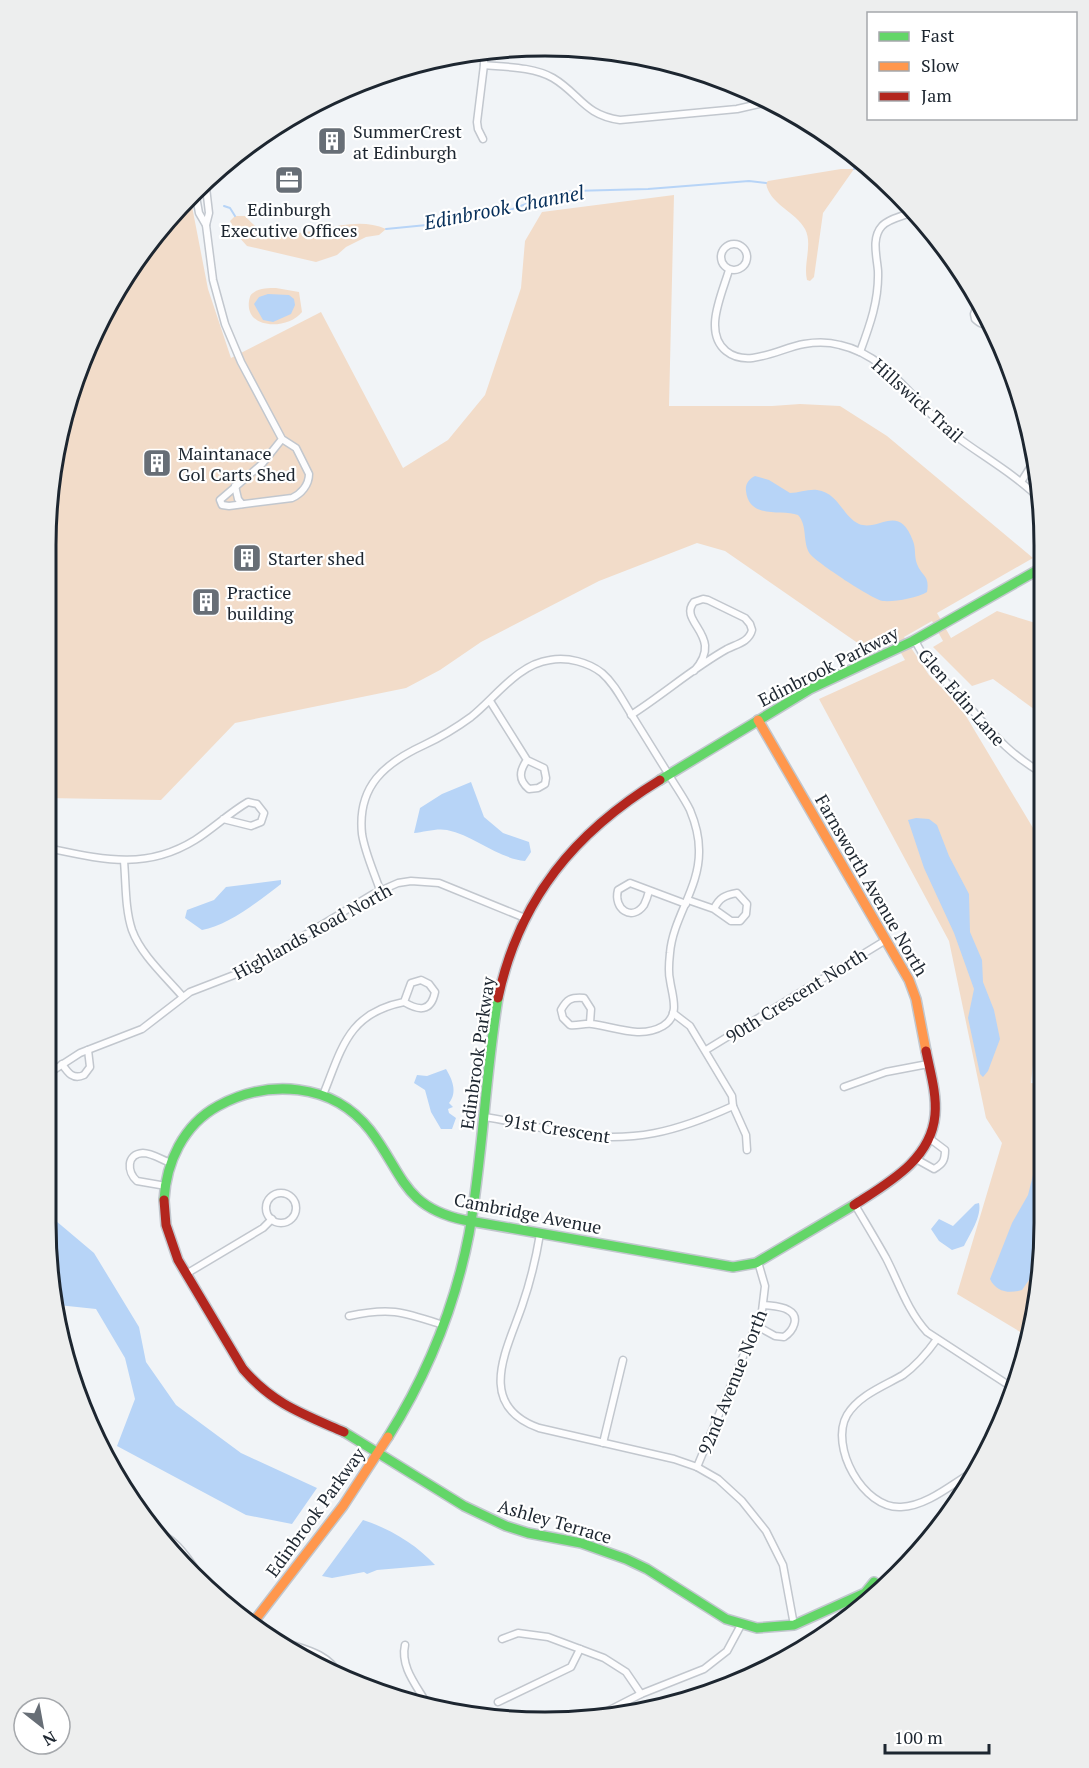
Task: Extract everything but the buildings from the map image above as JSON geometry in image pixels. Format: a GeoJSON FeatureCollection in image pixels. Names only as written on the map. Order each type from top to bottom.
{"type":"FeatureCollection","features":[{"type":"Feature","properties":{"kind":"street"},"geometry":{"type":"LineString","coordinates":[[483,139],[477,122],[484,60]]}},
{"type":"Feature","properties":{"kind":"street"},"geometry":{"type":"LineString","coordinates":[[484,65],[530,70],[551,76],[587,108],[609,118],[620,120],[737,109],[757,104]]}},
{"type":"Feature","properties":{"kind":"street"},"geometry":{"type":"LineString","coordinates":[[206,192],[209,213],[206,225],[213,280],[225,324],[241,362],[282,439],[296,448],[309,474],[306,485],[297,496],[292,498],[225,506],[220,500],[262,464],[282,439]]}},
{"type":"Feature","properties":{"kind":"street"},"geometry":{"type":"LineString","coordinates":[[197,201],[199,213],[206,225]]}},
{"type":"Feature","properties":{"kind":"street"},"geometry":{"type":"LineString","coordinates":[[860,352],[875,309],[878,232],[888,222],[905,215]]}},
{"type":"Feature","properties":{"kind":"street","name":"Hillswick Trail"},"geometry":{"type":"LineString","coordinates":[[732,243],[739,244],[745,249],[747,262],[736,271],[729,270],[723,266],[720,259],[721,252],[725,246],[732,243]]}},
{"type":"Feature","properties":{"kind":"street","name":"Hillswick Trail"},"geometry":{"type":"LineString","coordinates":[[729,270],[714,325],[720,345],[727,352],[747,359],[806,344],[822,343],[839,345],[860,352],[884,366],[922,406],[951,432],[1030,490]]}},
{"type":"Feature","properties":{"kind":"street"},"geometry":{"type":"LineString","coordinates":[[1021,482],[1028,472]]}},
{"type":"Feature","properties":{"kind":"street"},"geometry":{"type":"LineString","coordinates":[[235,486],[238,499],[242,504]]}},
{"type":"Feature","properties":{"kind":"street","name":"Edinbrook Parkway"},"geometry":{"type":"LineString","coordinates":[[256,1618],[326,1531],[379,1453],[416,1388],[443,1325],[457,1283],[472,1220],[493,1027],[500,989],[509,955],[525,918],[558,867],[591,830],[626,802],[668,774],[824,682],[915,640],[1034,572]]}},
{"type":"Feature","properties":{"kind":"street"},"geometry":{"type":"LineString","coordinates":[[631,715],[694,671],[718,654],[747,640],[752,630],[747,620],[708,600],[702,599],[694,602],[689,611],[690,617],[705,637],[706,646],[705,655],[694,671]]}},
{"type":"Feature","properties":{"kind":"street","name":"Glen Edin Lane"},"geometry":{"type":"LineString","coordinates":[[915,640],[933,669],[994,737],[1010,752],[1034,768]]}},
{"type":"Feature","properties":{"kind":"street"},"geometry":{"type":"LineString","coordinates":[[380,890],[366,850],[362,820],[363,806],[376,778],[386,767],[398,758],[452,731],[525,669],[537,663],[563,659],[590,665],[601,672],[618,692],[689,809],[697,832],[699,861],[697,876],[670,950],[670,980],[675,1002],[673,1013],[663,1026],[642,1031],[621,1030],[590,1023],[570,1025],[563,1018],[561,1010],[566,1000],[574,997],[584,998],[591,1009],[590,1023]]}},
{"type":"Feature","properties":{"kind":"street"},"geometry":{"type":"LineString","coordinates":[[490,701],[527,760],[544,768],[546,778],[544,784],[538,788],[529,789],[523,784],[520,775],[521,768],[527,760]]}},
{"type":"Feature","properties":{"kind":"street","name":"Farnsworth Avenue North"},"geometry":{"type":"LineString","coordinates":[[758,720],[913,989],[935,1105],[933,1128],[916,1159],[901,1173],[855,1205],[810,1232]]}},
{"type":"Feature","properties":{"kind":"street"},"geometry":{"type":"LineString","coordinates":[[55,850],[105,860],[124,861],[161,855],[195,840],[223,819],[248,802],[257,804],[264,813],[261,822],[250,826],[223,819]]}},
{"type":"Feature","properties":{"kind":"street"},"geometry":{"type":"LineString","coordinates":[[124,861],[128,908],[133,932],[146,954],[183,997]]}},
{"type":"Feature","properties":{"kind":"street","name":"Highlands Road North"},"geometry":{"type":"LineString","coordinates":[[55,1069],[88,1050],[141,1029],[183,997],[204,985],[233,977],[247,970],[380,890],[398,883],[411,880],[439,883],[525,918]]}},
{"type":"Feature","properties":{"kind":"street"},"geometry":{"type":"LineString","coordinates":[[650,891],[643,906],[635,912],[626,912],[618,906],[616,898],[618,890],[630,884],[714,909],[731,921],[740,921],[746,914],[747,904],[737,893],[718,901],[714,909]]}},
{"type":"Feature","properties":{"kind":"street","name":"90th Crescent North"},"geometry":{"type":"LineString","coordinates":[[706,1050],[886,940]]}},
{"type":"Feature","properties":{"kind":"street"},"geometry":{"type":"LineString","coordinates":[[323,1095],[343,1045],[360,1021],[386,1006],[404,1002],[415,1009],[425,1008],[434,1001],[435,992],[429,984],[421,980],[411,983],[404,1002]]}},
{"type":"Feature","properties":{"kind":"street"},"geometry":{"type":"LineString","coordinates":[[673,1013],[690,1026],[732,1096],[733,1106],[746,1135],[747,1150]]}},
{"type":"Feature","properties":{"kind":"street"},"geometry":{"type":"LineString","coordinates":[[62,1064],[74,1077],[84,1075],[90,1067],[88,1050]]}},
{"type":"Feature","properties":{"kind":"street"},"geometry":{"type":"LineString","coordinates":[[844,1087],[872,1076],[928,1064]]}},
{"type":"Feature","properties":{"kind":"street","name":"Cambridge Avenue"},"geometry":{"type":"LineString","coordinates":[[171,1163],[193,1126],[221,1103],[255,1090],[282,1087],[309,1090],[323,1095],[343,1105],[357,1116],[370,1129],[411,1194],[438,1213],[720,1266],[744,1266],[758,1262],[810,1232]]}},
{"type":"Feature","properties":{"kind":"street","name":"91st Crescent"},"geometry":{"type":"LineString","coordinates":[[484,1117],[571,1134],[627,1137],[684,1128],[733,1106]]}},
{"type":"Feature","properties":{"kind":"street"},"geometry":{"type":"LineString","coordinates":[[916,1159],[934,1169],[942,1164],[945,1150],[929,1138]]}},
{"type":"Feature","properties":{"kind":"street"},"geometry":{"type":"LineString","coordinates":[[166,1186],[137,1181],[129,1172],[130,1161],[146,1153],[171,1163]]}},
{"type":"Feature","properties":{"kind":"street","name":"Ashley Terrace"},"geometry":{"type":"LineString","coordinates":[[171,1163],[164,1210],[171,1244],[233,1354],[255,1383],[283,1405],[323,1422],[379,1453],[484,1517],[528,1533],[581,1544],[626,1559],[646,1569],[726,1620],[741,1625],[765,1628],[794,1625],[864,1594]]}},
{"type":"Feature","properties":{"kind":"street"},"geometry":{"type":"LineString","coordinates":[[279,1193],[288,1195],[296,1206],[293,1215],[290,1219],[281,1222],[272,1219],[267,1211],[267,1202],[279,1193]]}},
{"type":"Feature","properties":{"kind":"street"},"geometry":{"type":"LineString","coordinates":[[855,1205],[886,1258],[912,1312],[927,1332],[1007,1384]]}},
{"type":"Feature","properties":{"kind":"street"},"geometry":{"type":"LineString","coordinates":[[186,1274],[263,1228],[272,1219]]}},
{"type":"Feature","properties":{"kind":"street"},"geometry":{"type":"LineString","coordinates":[[540,1234],[523,1304],[502,1360],[500,1384],[508,1407],[527,1424],[674,1459],[697,1467],[730,1489],[766,1531],[783,1565],[794,1625]]}},
{"type":"Feature","properties":{"kind":"street","name":"92nd Avenue North"},"geometry":{"type":"LineString","coordinates":[[697,1467],[764,1305],[765,1286],[758,1262]]}},
{"type":"Feature","properties":{"kind":"street"},"geometry":{"type":"LineString","coordinates":[[757,1326],[775,1336],[784,1337],[795,1326],[792,1312],[786,1308],[764,1305]]}},
{"type":"Feature","properties":{"kind":"street"},"geometry":{"type":"LineString","coordinates":[[349,1316],[392,1310],[443,1325]]}},
{"type":"Feature","properties":{"kind":"street"},"geometry":{"type":"LineString","coordinates":[[937,1339],[919,1362],[908,1371],[853,1406],[842,1426],[842,1450],[850,1467],[870,1495],[879,1502],[893,1507],[914,1505],[962,1478]]}},
{"type":"Feature","properties":{"kind":"street"},"geometry":{"type":"LineString","coordinates":[[603,1443],[623,1360]]}},
{"type":"Feature","properties":{"kind":"street"},"geometry":{"type":"LineString","coordinates":[[172,1540],[187,1556]]}},
{"type":"Feature","properties":{"kind":"street","name":"Ashley Terrace"},"geometry":{"type":"LineString","coordinates":[[866,1592],[874,1582]]}},
{"type":"Feature","properties":{"kind":"street"},"geometry":{"type":"LineString","coordinates":[[614,1707],[641,1694],[704,1670],[727,1651],[741,1625]]}},
{"type":"Feature","properties":{"kind":"street"},"geometry":{"type":"LineString","coordinates":[[502,1639],[518,1633],[548,1638],[604,1658],[626,1672],[641,1694]]}},
{"type":"Feature","properties":{"kind":"street"},"geometry":{"type":"LineString","coordinates":[[405,1646],[404,1656],[407,1669],[423,1697]]}},
{"type":"Feature","properties":{"kind":"street"},"geometry":{"type":"LineString","coordinates":[[300,1647],[314,1652],[332,1664]]}},
{"type":"Feature","properties":{"kind":"street"},"geometry":{"type":"LineString","coordinates":[[498,1702],[571,1667],[580,1649]]}},
{"type":"Feature","properties":{"kind":"shaded area"},"geometry":{"type":"Polygon","coordinates":[[[841,169],[854,169],[823,213],[814,277],[810,281],[807,280],[806,274],[808,241],[805,229],[772,197],[766,183],[841,169]]]}},
{"type":"Feature","properties":{"kind":"shaded area"},"geometry":{"type":"Polygon","coordinates":[[[674,195],[669,406],[800,404],[840,406],[887,436],[1033,558],[937,613],[951,638],[997,611],[1034,623],[1034,709],[993,679],[972,686],[933,647],[943,641],[932,621],[904,637],[929,675],[960,706],[1034,830],[1034,1056],[1031,1083],[1034,1083],[1034,1224],[1029,1287],[1021,1332],[957,1294],[1002,1143],[986,1118],[949,941],[819,699],[905,660],[894,641],[862,646],[725,551],[697,543],[599,581],[481,642],[440,670],[406,688],[235,723],[161,800],[55,798],[55,544],[65,449],[81,387],[106,328],[138,273],[177,222],[192,206],[208,289],[231,358],[321,312],[403,468],[448,440],[485,395],[521,288],[525,241],[542,212],[674,195]]]}},
{"type":"Feature","properties":{"kind":"shaded area"},"geometry":{"type":"Polygon","coordinates":[[[235,216],[245,216],[260,229],[276,233],[291,234],[355,224],[386,229],[379,235],[366,237],[346,247],[337,255],[316,262],[247,246],[238,236],[230,221],[235,216]]]}},
{"type":"Feature","properties":{"kind":"shaded area"},"geometry":{"type":"Polygon","coordinates":[[[276,288],[299,292],[302,312],[287,322],[269,324],[260,322],[250,311],[250,296],[258,290],[276,288]]]}},
{"type":"Feature","properties":{"kind":"water"},"geometry":{"type":"Polygon","coordinates":[[[268,294],[289,295],[294,299],[295,305],[291,314],[273,322],[263,320],[254,304],[259,297],[268,294]]]}},
{"type":"Feature","properties":{"kind":"water"},"geometry":{"type":"Polygon","coordinates":[[[755,476],[769,480],[790,493],[814,490],[824,492],[830,495],[848,516],[859,524],[874,525],[888,521],[901,523],[913,541],[917,564],[927,582],[927,592],[906,599],[883,601],[833,572],[810,554],[803,524],[798,515],[760,510],[748,500],[746,488],[748,482],[755,476]]]}},
{"type":"Feature","properties":{"kind":"water"},"geometry":{"type":"Polygon","coordinates":[[[471,782],[484,817],[503,833],[529,842],[531,852],[525,861],[505,856],[447,830],[414,833],[420,808],[442,794],[471,782]]]}},
{"type":"Feature","properties":{"kind":"water"},"geometry":{"type":"Polygon","coordinates":[[[929,819],[937,825],[949,856],[969,894],[970,932],[982,960],[983,982],[994,1010],[1000,1039],[988,1071],[983,1077],[980,1074],[968,1018],[974,989],[954,933],[924,868],[908,820],[929,819]]]}},
{"type":"Feature","properties":{"kind":"water"},"geometry":{"type":"Polygon","coordinates":[[[281,880],[281,884],[254,905],[212,928],[202,930],[185,918],[187,910],[214,900],[226,887],[281,880]]]}},
{"type":"Feature","properties":{"kind":"water"},"geometry":{"type":"Polygon","coordinates":[[[446,1069],[454,1090],[449,1103],[453,1107],[448,1109],[449,1113],[456,1118],[452,1129],[441,1129],[431,1112],[425,1090],[414,1083],[417,1075],[427,1076],[446,1069]]]}},
{"type":"Feature","properties":{"kind":"water"},"geometry":{"type":"Polygon","coordinates":[[[1034,1171],[1034,1224],[1030,1279],[1022,1290],[1003,1291],[996,1287],[990,1279],[1012,1223],[1028,1195],[1034,1171]]]}},
{"type":"Feature","properties":{"kind":"water"},"geometry":{"type":"Polygon","coordinates":[[[979,1203],[977,1219],[964,1246],[952,1250],[939,1241],[931,1229],[939,1219],[953,1226],[975,1204],[979,1203]]]}},
{"type":"Feature","properties":{"kind":"water"},"geometry":{"type":"Polygon","coordinates":[[[55,1220],[94,1253],[139,1327],[146,1362],[176,1405],[241,1453],[317,1488],[292,1524],[246,1515],[117,1446],[135,1399],[125,1358],[96,1309],[63,1306],[55,1220]]]}},
{"type":"Feature","properties":{"kind":"water"},"geometry":{"type":"Polygon","coordinates":[[[363,1520],[402,1538],[435,1565],[377,1570],[367,1574],[364,1572],[332,1578],[322,1576],[363,1520]]]}},
{"type":"Feature","properties":{"kind":"waterway","name":"Edinbrook Channel"},"geometry":{"type":"LineString","coordinates":[[386,229],[447,223],[484,216],[507,211],[553,194],[572,191],[648,189],[749,181],[766,183]]}},
{"type":"Feature","properties":{"kind":"waterway","name":"Edinbrook Channel"},"geometry":{"type":"LineString","coordinates":[[224,206],[230,208],[235,216]]}},
{"type":"Feature","properties":{"kind":"traffic: fast"},"geometry":{"type":"LineString","coordinates":[[660,780],[810,689],[913,641],[1034,572]]}},
{"type":"Feature","properties":{"kind":"traffic: fast"},"geometry":{"type":"LineString","coordinates":[[388,1437],[427,1365],[448,1314],[463,1261],[474,1205],[498,998]]}},
{"type":"Feature","properties":{"kind":"traffic: fast"},"geometry":{"type":"LineString","coordinates":[[164,1200],[168,1172],[173,1159],[186,1134],[195,1124],[218,1106],[237,1097],[278,1089],[318,1094],[337,1102],[355,1114],[370,1130],[406,1186],[416,1197],[444,1214],[464,1220],[733,1267],[756,1263],[854,1205]]}},
{"type":"Feature","properties":{"kind":"traffic: fast"},"geometry":{"type":"LineString","coordinates":[[344,1432],[464,1506],[506,1526],[528,1533],[581,1543],[626,1559],[647,1569],[726,1619],[757,1628],[794,1625],[864,1594]]}},
{"type":"Feature","properties":{"kind":"traffic: fast"},"geometry":{"type":"LineString","coordinates":[[866,1592],[874,1582]]}},
{"type":"Feature","properties":{"kind":"traffic: slow"},"geometry":{"type":"LineString","coordinates":[[758,720],[909,980],[916,999],[926,1051]]}},
{"type":"Feature","properties":{"kind":"traffic: slow"},"geometry":{"type":"LineString","coordinates":[[257,1618],[343,1506],[388,1437]]}},
{"type":"Feature","properties":{"kind":"traffic: jam"},"geometry":{"type":"LineString","coordinates":[[498,998],[520,929],[536,899],[555,871],[602,822],[629,800],[660,780]]}},
{"type":"Feature","properties":{"kind":"traffic: jam"},"geometry":{"type":"LineString","coordinates":[[854,1205],[906,1169],[917,1157],[932,1131],[935,1099],[926,1051]]}},
{"type":"Feature","properties":{"kind":"traffic: jam"},"geometry":{"type":"LineString","coordinates":[[164,1200],[166,1225],[178,1260],[243,1369],[277,1400],[344,1432]]}},
{"type":"Feature","properties":{"kind":"place","name":"SummerCrest at Edinburgh"},"geometry":{"type":"Point","coordinates":[332,141]}},
{"type":"Feature","properties":{"kind":"place","name":"Edinburgh Executive Offices"},"geometry":{"type":"Point","coordinates":[289,180]}},
{"type":"Feature","properties":{"kind":"place","name":"Maintanace Gol Carts Shed"},"geometry":{"type":"Point","coordinates":[157,463]}},
{"type":"Feature","properties":{"kind":"place","name":"Starter shed"},"geometry":{"type":"Point","coordinates":[247,558]}},
{"type":"Feature","properties":{"kind":"place","name":"Practice building"},"geometry":{"type":"Point","coordinates":[206,602]}}]}
